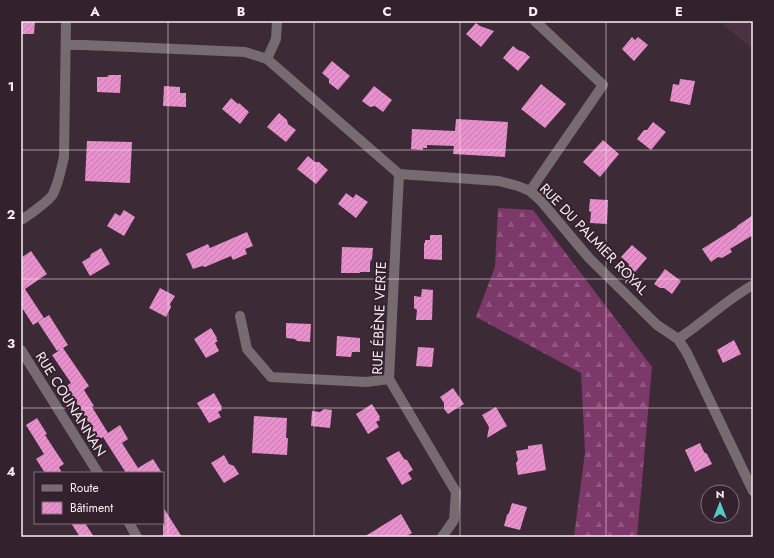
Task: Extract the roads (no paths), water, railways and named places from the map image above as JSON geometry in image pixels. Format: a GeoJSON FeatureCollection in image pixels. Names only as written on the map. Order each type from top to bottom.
{"type":"FeatureCollection","features":[{"type":"Feature","properties":{"kind":"street"},"geometry":{"type":"LineString","coordinates":[[21,220],[52,196],[60,178],[64,157],[66,21]]}},
{"type":"Feature","properties":{"kind":"street"},"geometry":{"type":"LineString","coordinates":[[267,59],[276,39],[277,21]]}},
{"type":"Feature","properties":{"kind":"street"},"geometry":{"type":"LineString","coordinates":[[530,191],[603,85],[535,21]]}},
{"type":"Feature","properties":{"kind":"street"},"geometry":{"type":"LineString","coordinates":[[66,45],[245,52],[267,59],[399,174]]}},
{"type":"Feature","properties":{"kind":"street","name":"RUE DU PALMIER ROYAL"},"geometry":{"type":"LineString","coordinates":[[399,174],[499,181],[530,191],[541,201],[589,258],[657,325],[678,339],[687,353],[753,491]]}},
{"type":"Feature","properties":{"kind":"street","name":"RUE ÉBÈNE VERTE"},"geometry":{"type":"LineString","coordinates":[[399,174],[389,379],[456,492],[454,520],[442,537]]}},
{"type":"Feature","properties":{"kind":"street"},"geometry":{"type":"LineString","coordinates":[[678,339],[738,293],[753,285]]}},
{"type":"Feature","properties":{"kind":"street"},"geometry":{"type":"LineString","coordinates":[[240,316],[247,349],[271,377],[366,382],[389,379]]}},
{"type":"Feature","properties":{"kind":"street","name":"RUE COUNANNAN"},"geometry":{"type":"LineString","coordinates":[[21,350],[97,472]]}},
{"type":"Feature","properties":{"kind":"street"},"geometry":{"type":"LineString","coordinates":[[130,524],[138,537]]}}]}
